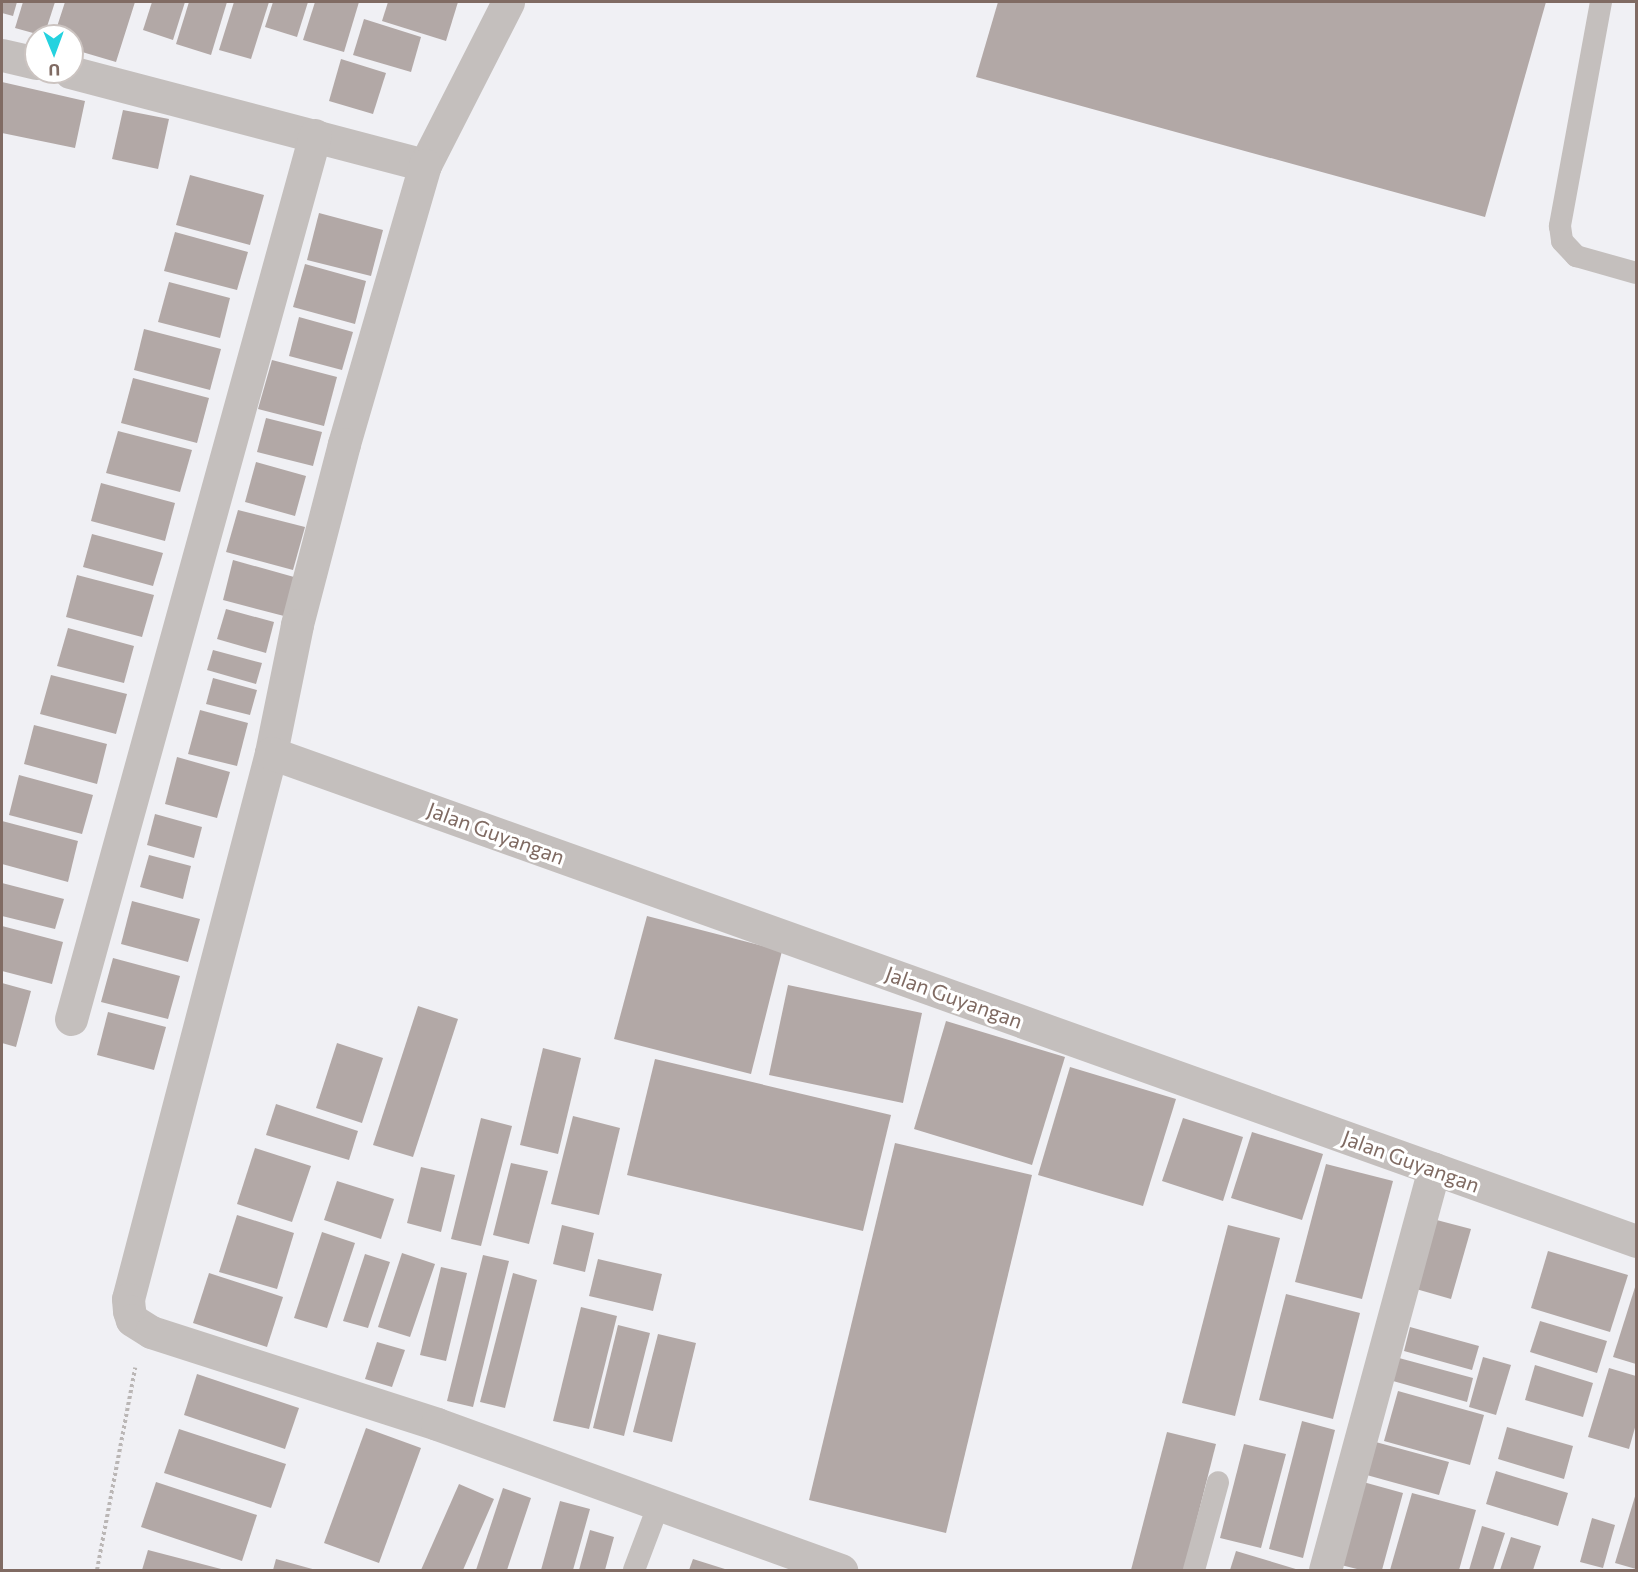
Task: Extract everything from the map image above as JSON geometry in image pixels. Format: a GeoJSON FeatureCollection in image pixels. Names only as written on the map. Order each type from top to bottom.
{"type":"FeatureCollection","features":[{"type":"Feature","properties":{"kind":"street"},"geometry":{"type":"LineString","coordinates":[[508,2],[425,165],[344,444],[297,625],[271,753],[128,1299],[132,1320],[142,1329],[437,1424],[841,1570]]}},
{"type":"Feature","properties":{"kind":"street"},"geometry":{"type":"LineString","coordinates":[[2,55],[24,60]]}},
{"type":"Feature","properties":{"kind":"street"},"geometry":{"type":"LineString","coordinates":[[84,76],[425,165]]}},
{"type":"Feature","properties":{"kind":"street"},"geometry":{"type":"LineString","coordinates":[[71,1019],[315,135]]}},
{"type":"Feature","properties":{"kind":"street","name":"Jalan Guyangan"},"geometry":{"type":"LineString","coordinates":[[271,753],[1636,1240]]}},
{"type":"Feature","properties":{"kind":"street"},"geometry":{"type":"LineString","coordinates":[[1325,1570],[1434,1169]]}},
{"type":"Feature","properties":{"kind":"lane"},"geometry":{"type":"LineString","coordinates":[[1601,2],[1560,226],[1562,241],[1576,256],[1636,273]]}},
{"type":"Feature","properties":{"kind":"lane"},"geometry":{"type":"LineString","coordinates":[[1194,1570],[1218,1482]]}},
{"type":"Feature","properties":{"kind":"lane"},"geometry":{"type":"LineString","coordinates":[[634,1570],[659,1504]]}},
{"type":"Feature","properties":{"kind":"path"},"geometry":{"type":"LineString","coordinates":[[97,1570],[142,1329]]}},
{"type":"Feature","properties":{"kind":"building"},"geometry":{"type":"Polygon","coordinates":[[[2,2],[17,2],[13,16],[2,13],[2,2]]]}},
{"type":"Feature","properties":{"kind":"building"},"geometry":{"type":"Polygon","coordinates":[[[23,2],[55,2],[48,24],[24,24],[24,30],[15,28],[23,2]]]}},
{"type":"Feature","properties":{"kind":"building"},"geometry":{"type":"Polygon","coordinates":[[[65,2],[135,2],[116,62],[84,53],[84,24],[58,24],[65,2]]]}},
{"type":"Feature","properties":{"kind":"building"},"geometry":{"type":"Polygon","coordinates":[[[152,2],[185,2],[173,40],[143,30],[152,2]]]}},
{"type":"Feature","properties":{"kind":"building"},"geometry":{"type":"Polygon","coordinates":[[[189,2],[227,2],[211,55],[176,44],[189,2]]]}},
{"type":"Feature","properties":{"kind":"building"},"geometry":{"type":"Polygon","coordinates":[[[234,2],[269,2],[251,59],[219,50],[234,2]]]}},
{"type":"Feature","properties":{"kind":"building"},"geometry":{"type":"Polygon","coordinates":[[[273,2],[308,2],[297,37],[265,27],[273,2]]]}},
{"type":"Feature","properties":{"kind":"building"},"geometry":{"type":"Polygon","coordinates":[[[315,2],[359,2],[344,52],[303,40],[315,2]]]}},
{"type":"Feature","properties":{"kind":"building"},"geometry":{"type":"Polygon","coordinates":[[[388,2],[458,2],[446,41],[382,21],[388,2]]]}},
{"type":"Feature","properties":{"kind":"building"},"geometry":{"type":"Polygon","coordinates":[[[998,2],[1546,2],[1485,217],[976,77],[998,2]]]}},
{"type":"Feature","properties":{"kind":"building"},"geometry":{"type":"Polygon","coordinates":[[[364,19],[421,37],[411,72],[353,55],[364,19]]]}},
{"type":"Feature","properties":{"kind":"building"},"geometry":{"type":"Polygon","coordinates":[[[341,59],[386,73],[373,114],[329,101],[341,59]]]}},
{"type":"Feature","properties":{"kind":"building"},"geometry":{"type":"Polygon","coordinates":[[[2,82],[85,101],[75,148],[2,133],[2,82]]]}},
{"type":"Feature","properties":{"kind":"building"},"geometry":{"type":"Polygon","coordinates":[[[123,110],[169,119],[158,169],[112,159],[123,110]]]}},
{"type":"Feature","properties":{"kind":"building"},"geometry":{"type":"Polygon","coordinates":[[[190,175],[264,195],[250,245],[176,225],[190,175]]]}},
{"type":"Feature","properties":{"kind":"building"},"geometry":{"type":"Polygon","coordinates":[[[319,213],[383,230],[371,276],[307,260],[319,213]]]}},
{"type":"Feature","properties":{"kind":"building"},"geometry":{"type":"Polygon","coordinates":[[[175,232],[248,252],[237,290],[164,271],[175,232]]]}},
{"type":"Feature","properties":{"kind":"building"},"geometry":{"type":"Polygon","coordinates":[[[305,264],[366,281],[355,324],[293,307],[305,264]]]}},
{"type":"Feature","properties":{"kind":"building"},"geometry":{"type":"Polygon","coordinates":[[[169,282],[230,298],[220,338],[158,322],[169,282]]]}},
{"type":"Feature","properties":{"kind":"building"},"geometry":{"type":"Polygon","coordinates":[[[299,317],[353,332],[342,370],[289,356],[299,317]]]}},
{"type":"Feature","properties":{"kind":"building"},"geometry":{"type":"Polygon","coordinates":[[[144,329],[221,349],[210,390],[134,370],[144,329]]]}},
{"type":"Feature","properties":{"kind":"building"},"geometry":{"type":"Polygon","coordinates":[[[272,360],[337,377],[324,426],[258,409],[272,360]]]}},
{"type":"Feature","properties":{"kind":"building"},"geometry":{"type":"Polygon","coordinates":[[[133,378],[209,398],[197,443],[121,423],[133,378]]]}},
{"type":"Feature","properties":{"kind":"building"},"geometry":{"type":"Polygon","coordinates":[[[266,418],[322,432],[313,466],[257,452],[266,418]]]}},
{"type":"Feature","properties":{"kind":"building"},"geometry":{"type":"Polygon","coordinates":[[[118,431],[192,450],[180,492],[106,473],[118,431]]]}},
{"type":"Feature","properties":{"kind":"building"},"geometry":{"type":"Polygon","coordinates":[[[256,462],[306,476],[295,516],[245,502],[256,462]]]}},
{"type":"Feature","properties":{"kind":"building"},"geometry":{"type":"Polygon","coordinates":[[[101,483],[175,503],[165,541],[91,521],[101,483]]]}},
{"type":"Feature","properties":{"kind":"building"},"geometry":{"type":"Polygon","coordinates":[[[238,510],[305,527],[293,570],[226,552],[238,510]]]}},
{"type":"Feature","properties":{"kind":"building"},"geometry":{"type":"Polygon","coordinates":[[[92,534],[163,553],[153,586],[83,567],[92,534]]]}},
{"type":"Feature","properties":{"kind":"building"},"geometry":{"type":"Polygon","coordinates":[[[233,560],[294,577],[284,616],[223,600],[233,560]]]}},
{"type":"Feature","properties":{"kind":"building"},"geometry":{"type":"Polygon","coordinates":[[[77,575],[154,595],[142,637],[66,617],[77,575]]]}},
{"type":"Feature","properties":{"kind":"building"},"geometry":{"type":"Polygon","coordinates":[[[226,609],[274,622],[266,653],[217,639],[226,609]]]}},
{"type":"Feature","properties":{"kind":"building"},"geometry":{"type":"Polygon","coordinates":[[[68,628],[134,646],[124,683],[57,666],[68,628]]]}},
{"type":"Feature","properties":{"kind":"building"},"geometry":{"type":"Polygon","coordinates":[[[213,650],[262,663],[256,684],[207,670],[213,650]]]}},
{"type":"Feature","properties":{"kind":"building"},"geometry":{"type":"Polygon","coordinates":[[[51,675],[127,694],[116,734],[40,714],[51,675]]]}},
{"type":"Feature","properties":{"kind":"building"},"geometry":{"type":"Polygon","coordinates":[[[213,678],[257,690],[250,715],[206,704],[213,678]]]}},
{"type":"Feature","properties":{"kind":"building"},"geometry":{"type":"Polygon","coordinates":[[[200,710],[248,723],[237,766],[188,754],[200,710]]]}},
{"type":"Feature","properties":{"kind":"building"},"geometry":{"type":"Polygon","coordinates":[[[34,725],[107,744],[97,784],[24,764],[34,725]]]}},
{"type":"Feature","properties":{"kind":"building"},"geometry":{"type":"Polygon","coordinates":[[[177,757],[230,772],[217,818],[165,804],[177,757]]]}},
{"type":"Feature","properties":{"kind":"building"},"geometry":{"type":"Polygon","coordinates":[[[19,775],[93,795],[82,834],[9,815],[19,775]]]}},
{"type":"Feature","properties":{"kind":"building"},"geometry":{"type":"Polygon","coordinates":[[[155,814],[202,827],[194,858],[147,845],[155,814]]]}},
{"type":"Feature","properties":{"kind":"building"},"geometry":{"type":"Polygon","coordinates":[[[2,821],[78,841],[68,882],[2,864],[2,821]]]}},
{"type":"Feature","properties":{"kind":"building"},"geometry":{"type":"Polygon","coordinates":[[[149,855],[191,866],[183,899],[140,887],[149,855]]]}},
{"type":"Feature","properties":{"kind":"building"},"geometry":{"type":"Polygon","coordinates":[[[2,883],[64,899],[55,929],[2,916],[2,883]]]}},
{"type":"Feature","properties":{"kind":"building"},"geometry":{"type":"Polygon","coordinates":[[[132,901],[200,919],[188,962],[121,944],[132,901]]]}},
{"type":"Feature","properties":{"kind":"building"},"geometry":{"type":"Polygon","coordinates":[[[647,916],[782,951],[751,1074],[614,1039],[647,916]]]}},
{"type":"Feature","properties":{"kind":"building"},"geometry":{"type":"Polygon","coordinates":[[[2,926],[63,942],[52,984],[2,971],[2,926]]]}},
{"type":"Feature","properties":{"kind":"building"},"geometry":{"type":"Polygon","coordinates":[[[113,958],[180,976],[168,1019],[101,1002],[113,958]]]}},
{"type":"Feature","properties":{"kind":"building"},"geometry":{"type":"Polygon","coordinates":[[[2,983],[31,991],[16,1047],[2,1043],[2,983]]]}},
{"type":"Feature","properties":{"kind":"building"},"geometry":{"type":"Polygon","coordinates":[[[788,985],[922,1013],[903,1103],[769,1075],[788,985]]]}},
{"type":"Feature","properties":{"kind":"building"},"geometry":{"type":"Polygon","coordinates":[[[418,1006],[458,1019],[413,1157],[373,1145],[418,1006]]]}},
{"type":"Feature","properties":{"kind":"building"},"geometry":{"type":"Polygon","coordinates":[[[108,1012],[166,1027],[154,1070],[97,1055],[108,1012]]]}},
{"type":"Feature","properties":{"kind":"building"},"geometry":{"type":"Polygon","coordinates":[[[946,1021],[1065,1057],[1032,1165],[914,1129],[946,1021]]]}},
{"type":"Feature","properties":{"kind":"building"},"geometry":{"type":"Polygon","coordinates":[[[337,1043],[383,1058],[362,1123],[316,1108],[337,1043]]]}},
{"type":"Feature","properties":{"kind":"building"},"geometry":{"type":"Polygon","coordinates":[[[543,1048],[581,1058],[558,1154],[520,1145],[543,1048]]]}},
{"type":"Feature","properties":{"kind":"building"},"geometry":{"type":"Polygon","coordinates":[[[655,1059],[891,1115],[863,1231],[627,1175],[655,1059]]]}},
{"type":"Feature","properties":{"kind":"building"},"geometry":{"type":"Polygon","coordinates":[[[1070,1067],[1176,1099],[1143,1206],[1038,1175],[1070,1067]]]}},
{"type":"Feature","properties":{"kind":"building"},"geometry":{"type":"Polygon","coordinates":[[[276,1104],[358,1131],[349,1160],[266,1135],[276,1104]]]}},
{"type":"Feature","properties":{"kind":"building"},"geometry":{"type":"Polygon","coordinates":[[[573,1116],[620,1128],[599,1215],[551,1204],[573,1116]]]}},
{"type":"Feature","properties":{"kind":"building"},"geometry":{"type":"Polygon","coordinates":[[[481,1118],[512,1126],[481,1246],[451,1239],[481,1118]]]}},
{"type":"Feature","properties":{"kind":"building"},"geometry":{"type":"Polygon","coordinates":[[[1183,1118],[1243,1137],[1223,1201],[1162,1181],[1183,1118]]]}},
{"type":"Feature","properties":{"kind":"building"},"geometry":{"type":"Polygon","coordinates":[[[1252,1132],[1323,1154],[1302,1220],[1231,1198],[1252,1132]]]}},
{"type":"Feature","properties":{"kind":"building"},"geometry":{"type":"Polygon","coordinates":[[[895,1143],[1032,1175],[946,1533],[809,1500],[895,1143]]]}},
{"type":"Feature","properties":{"kind":"building"},"geometry":{"type":"Polygon","coordinates":[[[255,1148],[311,1166],[292,1222],[237,1204],[255,1148]]]}},
{"type":"Feature","properties":{"kind":"building"},"geometry":{"type":"Polygon","coordinates":[[[511,1163],[548,1171],[529,1244],[493,1235],[511,1163]]]}},
{"type":"Feature","properties":{"kind":"building"},"geometry":{"type":"Polygon","coordinates":[[[1326,1164],[1393,1181],[1362,1299],[1295,1282],[1326,1164]]]}},
{"type":"Feature","properties":{"kind":"building"},"geometry":{"type":"Polygon","coordinates":[[[421,1167],[455,1175],[441,1232],[407,1223],[421,1167]]]}},
{"type":"Feature","properties":{"kind":"building"},"geometry":{"type":"Polygon","coordinates":[[[337,1181],[394,1199],[381,1239],[324,1220],[337,1181]]]}},
{"type":"Feature","properties":{"kind":"building"},"geometry":{"type":"Polygon","coordinates":[[[237,1215],[294,1233],[277,1289],[219,1272],[237,1215]]]}},
{"type":"Feature","properties":{"kind":"building"},"geometry":{"type":"Polygon","coordinates":[[[1429,1218],[1471,1229],[1451,1299],[1409,1287],[1429,1218]]]}},
{"type":"Feature","properties":{"kind":"building"},"geometry":{"type":"Polygon","coordinates":[[[562,1225],[594,1233],[585,1272],[553,1264],[562,1225]]]}},
{"type":"Feature","properties":{"kind":"building"},"geometry":{"type":"Polygon","coordinates":[[[1228,1225],[1280,1238],[1235,1416],[1182,1403],[1228,1225]]]}},
{"type":"Feature","properties":{"kind":"building"},"geometry":{"type":"Polygon","coordinates":[[[322,1232],[355,1243],[327,1328],[294,1318],[322,1232]]]}},
{"type":"Feature","properties":{"kind":"building"},"geometry":{"type":"Polygon","coordinates":[[[1548,1251],[1628,1275],[1610,1332],[1531,1308],[1548,1251]]]}},
{"type":"Feature","properties":{"kind":"building"},"geometry":{"type":"Polygon","coordinates":[[[402,1253],[435,1264],[410,1337],[378,1327],[402,1253]]]}},
{"type":"Feature","properties":{"kind":"building"},"geometry":{"type":"Polygon","coordinates":[[[365,1254],[390,1262],[368,1328],[343,1321],[365,1254]]]}},
{"type":"Feature","properties":{"kind":"building"},"geometry":{"type":"Polygon","coordinates":[[[483,1255],[509,1261],[473,1407],[447,1401],[483,1255]]]}},
{"type":"Feature","properties":{"kind":"building"},"geometry":{"type":"Polygon","coordinates":[[[598,1259],[662,1274],[653,1311],[589,1296],[598,1259]]]}},
{"type":"Feature","properties":{"kind":"building"},"geometry":{"type":"Polygon","coordinates":[[[441,1267],[467,1273],[446,1361],[420,1355],[441,1267]]]}},
{"type":"Feature","properties":{"kind":"building"},"geometry":{"type":"Polygon","coordinates":[[[209,1273],[283,1297],[267,1347],[193,1323],[209,1273]]]}},
{"type":"Feature","properties":{"kind":"building"},"geometry":{"type":"Polygon","coordinates":[[[513,1273],[537,1280],[505,1408],[480,1402],[513,1273]]]}},
{"type":"Feature","properties":{"kind":"building"},"geometry":{"type":"Polygon","coordinates":[[[1636,1284],[1636,1364],[1613,1357],[1636,1284]]]}},
{"type":"Feature","properties":{"kind":"building"},"geometry":{"type":"Polygon","coordinates":[[[1286,1294],[1360,1313],[1333,1419],[1259,1400],[1286,1294]]]}},
{"type":"Feature","properties":{"kind":"building"},"geometry":{"type":"Polygon","coordinates":[[[581,1307],[617,1316],[589,1429],[553,1421],[581,1307]]]}},
{"type":"Feature","properties":{"kind":"building"},"geometry":{"type":"Polygon","coordinates":[[[1540,1321],[1607,1341],[1597,1373],[1530,1352],[1540,1321]]]}},
{"type":"Feature","properties":{"kind":"building"},"geometry":{"type":"Polygon","coordinates":[[[618,1325],[650,1333],[624,1436],[593,1428],[618,1325]]]}},
{"type":"Feature","properties":{"kind":"building"},"geometry":{"type":"Polygon","coordinates":[[[1410,1327],[1479,1346],[1472,1370],[1404,1351],[1410,1327]]]}},
{"type":"Feature","properties":{"kind":"building"},"geometry":{"type":"Polygon","coordinates":[[[658,1334],[696,1343],[672,1442],[633,1432],[658,1334]]]}},
{"type":"Feature","properties":{"kind":"building"},"geometry":{"type":"Polygon","coordinates":[[[377,1342],[405,1350],[392,1387],[365,1379],[377,1342]]]}},
{"type":"Feature","properties":{"kind":"building"},"geometry":{"type":"Polygon","coordinates":[[[1483,1357],[1511,1365],[1496,1415],[1469,1407],[1483,1357]]]}},
{"type":"Feature","properties":{"kind":"building"},"geometry":{"type":"Polygon","coordinates":[[[1399,1358],[1473,1378],[1467,1402],[1393,1381],[1399,1358]]]}},
{"type":"Feature","properties":{"kind":"building"},"geometry":{"type":"Polygon","coordinates":[[[1535,1365],[1593,1383],[1583,1417],[1525,1400],[1535,1365]]]}},
{"type":"Feature","properties":{"kind":"building"},"geometry":{"type":"Polygon","coordinates":[[[1609,1368],[1636,1376],[1636,1424],[1629,1449],[1588,1437],[1609,1368]]]}},
{"type":"Feature","properties":{"kind":"building"},"geometry":{"type":"Polygon","coordinates":[[[197,1374],[299,1408],[285,1449],[184,1415],[197,1374]]]}},
{"type":"Feature","properties":{"kind":"building"},"geometry":{"type":"Polygon","coordinates":[[[1398,1391],[1484,1415],[1470,1465],[1384,1441],[1398,1391]]]}},
{"type":"Feature","properties":{"kind":"building"},"geometry":{"type":"Polygon","coordinates":[[[1302,1421],[1335,1430],[1303,1558],[1269,1549],[1302,1421]]]}},
{"type":"Feature","properties":{"kind":"building"},"geometry":{"type":"Polygon","coordinates":[[[1507,1427],[1573,1446],[1564,1479],[1498,1459],[1507,1427]]]}},
{"type":"Feature","properties":{"kind":"building"},"geometry":{"type":"Polygon","coordinates":[[[366,1428],[421,1448],[379,1563],[324,1543],[366,1428]]]}},
{"type":"Feature","properties":{"kind":"building"},"geometry":{"type":"Polygon","coordinates":[[[179,1429],[286,1464],[271,1508],[164,1473],[179,1429]]]}},
{"type":"Feature","properties":{"kind":"building"},"geometry":{"type":"Polygon","coordinates":[[[1167,1432],[1216,1444],[1184,1570],[1131,1570],[1167,1432]]]}},
{"type":"Feature","properties":{"kind":"building"},"geometry":{"type":"Polygon","coordinates":[[[1372,1441],[1449,1462],[1439,1495],[1363,1474],[1372,1441]]]}},
{"type":"Feature","properties":{"kind":"building"},"geometry":{"type":"Polygon","coordinates":[[[1244,1444],[1286,1454],[1261,1548],[1220,1538],[1244,1444]]]}},
{"type":"Feature","properties":{"kind":"building"},"geometry":{"type":"Polygon","coordinates":[[[1496,1471],[1568,1493],[1558,1526],[1486,1504],[1496,1471]]]}},
{"type":"Feature","properties":{"kind":"building"},"geometry":{"type":"Polygon","coordinates":[[[1356,1480],[1403,1493],[1382,1570],[1361,1570],[1333,1563],[1356,1480]]]}},
{"type":"Feature","properties":{"kind":"building"},"geometry":{"type":"Polygon","coordinates":[[[156,1482],[257,1515],[242,1561],[141,1527],[156,1482]]]}},
{"type":"Feature","properties":{"kind":"building"},"geometry":{"type":"Polygon","coordinates":[[[459,1484],[494,1499],[463,1570],[421,1570],[459,1484]]]}},
{"type":"Feature","properties":{"kind":"building"},"geometry":{"type":"Polygon","coordinates":[[[503,1488],[531,1498],[507,1570],[476,1570],[503,1488]]]}},
{"type":"Feature","properties":{"kind":"building"},"geometry":{"type":"Polygon","coordinates":[[[1412,1493],[1476,1510],[1459,1570],[1390,1570],[1412,1493]]]}},
{"type":"Feature","properties":{"kind":"building"},"geometry":{"type":"Polygon","coordinates":[[[1636,1493],[1636,1569],[1615,1563],[1636,1493]]]}},
{"type":"Feature","properties":{"kind":"building"},"geometry":{"type":"Polygon","coordinates":[[[560,1501],[590,1509],[573,1570],[541,1570],[560,1501]]]}},
{"type":"Feature","properties":{"kind":"building"},"geometry":{"type":"Polygon","coordinates":[[[1592,1518],[1615,1525],[1603,1568],[1580,1562],[1592,1518]]]}},
{"type":"Feature","properties":{"kind":"building"},"geometry":{"type":"Polygon","coordinates":[[[1482,1526],[1505,1533],[1493,1570],[1469,1570],[1482,1526]]]}},
{"type":"Feature","properties":{"kind":"building"},"geometry":{"type":"Polygon","coordinates":[[[590,1530],[614,1537],[605,1570],[579,1570],[590,1530]]]}},
{"type":"Feature","properties":{"kind":"building"},"geometry":{"type":"Polygon","coordinates":[[[1511,1537],[1541,1546],[1533,1570],[1500,1570],[1511,1537]]]}},
{"type":"Feature","properties":{"kind":"building"},"geometry":{"type":"Polygon","coordinates":[[[148,1550],[225,1570],[142,1570],[148,1550]]]}},
{"type":"Feature","properties":{"kind":"building"},"geometry":{"type":"Polygon","coordinates":[[[1236,1551],[1299,1570],[1230,1570],[1236,1551]]]}},
{"type":"Feature","properties":{"kind":"building"},"geometry":{"type":"Polygon","coordinates":[[[276,1559],[316,1570],[273,1570],[276,1559]]]}},
{"type":"Feature","properties":{"kind":"building"},"geometry":{"type":"Polygon","coordinates":[[[693,1559],[728,1570],[689,1570],[693,1559]]]}}]}
